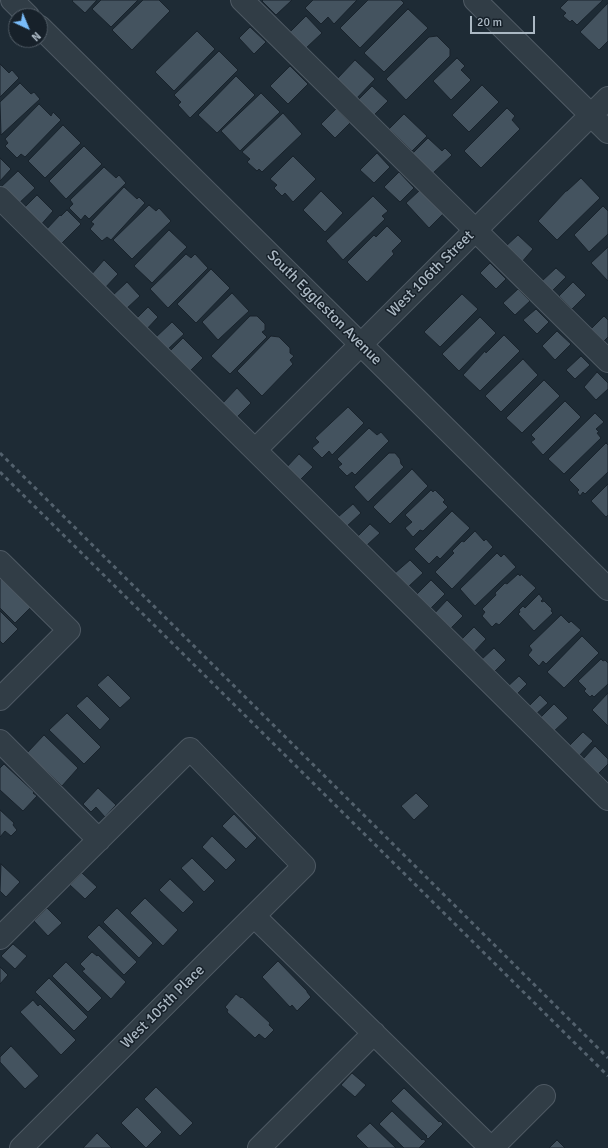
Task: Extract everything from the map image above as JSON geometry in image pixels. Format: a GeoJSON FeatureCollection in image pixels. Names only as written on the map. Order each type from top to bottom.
{"type":"FeatureCollection","features":[{"type":"Feature","properties":{"kind":"street"},"geometry":{"type":"LineString","coordinates":[[0,5],[5,0]]}},
{"type":"Feature","properties":{"kind":"street"},"geometry":{"type":"LineString","coordinates":[[12,0],[20,8]]}},
{"type":"Feature","properties":{"kind":"street"},"geometry":{"type":"LineString","coordinates":[[242,0],[608,361]]}},
{"type":"Feature","properties":{"kind":"street"},"geometry":{"type":"LineString","coordinates":[[475,0],[608,132]]}},
{"type":"Feature","properties":{"kind":"street","name":"South Eggleston Avenue"},"geometry":{"type":"LineString","coordinates":[[48,35],[608,589]]}},
{"type":"Feature","properties":{"kind":"street","name":"West 106th Street"},"geometry":{"type":"LineString","coordinates":[[255,450],[608,98]]}},
{"type":"Feature","properties":{"kind":"street"},"geometry":{"type":"LineString","coordinates":[[0,198],[608,798]]}},
{"type":"Feature","properties":{"kind":"street"},"geometry":{"type":"LineString","coordinates":[[0,562],[69,630],[0,699]]}},
{"type":"Feature","properties":{"kind":"street"},"geometry":{"type":"LineString","coordinates":[[0,741],[99,840],[0,938]]}},
{"type":"Feature","properties":{"kind":"street","name":"West 105th Place"},"geometry":{"type":"LineString","coordinates":[[21,1148],[304,866],[190,749],[99,840]]}},
{"type":"Feature","properties":{"kind":"street"},"geometry":{"type":"LineString","coordinates":[[254,916],[492,1148],[544,1096]]}},
{"type":"Feature","properties":{"kind":"street"},"geometry":{"type":"LineString","coordinates":[[259,1148],[374,1033]]}},
{"type":"Feature","properties":{"kind":"building"},"geometry":{"type":"Polygon","coordinates":[[[97,0],[85,13],[72,1],[97,0]]]}},
{"type":"Feature","properties":{"kind":"building"},"geometry":{"type":"Polygon","coordinates":[[[101,0],[138,0],[111,27],[92,9],[101,0]]]}},
{"type":"Feature","properties":{"kind":"building"},"geometry":{"type":"Polygon","coordinates":[[[143,0],[159,0],[170,11],[132,50],[112,30],[143,0]]]}},
{"type":"Feature","properties":{"kind":"building"},"geometry":{"type":"Polygon","coordinates":[[[292,0],[276,15],[262,1],[292,0]]]}},
{"type":"Feature","properties":{"kind":"building"},"geometry":{"type":"Polygon","coordinates":[[[313,0],[357,0],[334,24],[328,17],[321,24],[305,8],[313,0]]]}},
{"type":"Feature","properties":{"kind":"building"},"geometry":{"type":"Polygon","coordinates":[[[368,0],[401,0],[404,3],[360,48],[340,28],[368,0]]]}},
{"type":"Feature","properties":{"kind":"building"},"geometry":{"type":"Polygon","coordinates":[[[568,0],[603,0],[577,25],[572,20],[570,22],[563,16],[566,13],[560,8],[568,0]]]}},
{"type":"Feature","properties":{"kind":"building"},"geometry":{"type":"Polygon","coordinates":[[[608,3],[608,41],[599,50],[580,32],[608,3]]]}},
{"type":"Feature","properties":{"kind":"building"},"geometry":{"type":"Polygon","coordinates":[[[408,9],[428,28],[384,72],[364,53],[408,9]]]}},
{"type":"Feature","properties":{"kind":"building"},"geometry":{"type":"Polygon","coordinates":[[[306,16],[322,33],[305,49],[289,33],[306,16]]]}},
{"type":"Feature","properties":{"kind":"building"},"geometry":{"type":"Polygon","coordinates":[[[250,27],[266,42],[254,54],[239,38],[250,27]]]}},
{"type":"Feature","properties":{"kind":"building"},"geometry":{"type":"Polygon","coordinates":[[[197,31],[215,49],[174,91],[155,72],[197,31]]]}},
{"type":"Feature","properties":{"kind":"building"},"geometry":{"type":"Polygon","coordinates":[[[437,36],[450,49],[450,56],[406,100],[386,79],[429,37],[437,36]]]}},
{"type":"Feature","properties":{"kind":"building"},"geometry":{"type":"Polygon","coordinates":[[[219,51],[238,70],[190,118],[178,105],[181,102],[174,95],[219,51]]]}},
{"type":"Feature","properties":{"kind":"building"},"geometry":{"type":"Polygon","coordinates":[[[457,58],[465,66],[461,70],[471,80],[451,100],[433,81],[457,58]]]}},
{"type":"Feature","properties":{"kind":"building"},"geometry":{"type":"Polygon","coordinates":[[[355,60],[375,79],[356,99],[337,79],[355,60]]]}},
{"type":"Feature","properties":{"kind":"building"},"geometry":{"type":"Polygon","coordinates":[[[0,64],[9,73],[12,70],[19,78],[0,97],[0,64]]]}},
{"type":"Feature","properties":{"kind":"building"},"geometry":{"type":"Polygon","coordinates":[[[290,66],[308,84],[288,104],[270,86],[290,66]]]}},
{"type":"Feature","properties":{"kind":"building"},"geometry":{"type":"Polygon","coordinates":[[[236,76],[255,95],[217,133],[198,115],[236,76]]]}},
{"type":"Feature","properties":{"kind":"building"},"geometry":{"type":"Polygon","coordinates":[[[20,83],[31,94],[34,92],[40,99],[1,135],[0,102],[20,83]]]}},
{"type":"Feature","properties":{"kind":"building"},"geometry":{"type":"Polygon","coordinates":[[[482,85],[499,102],[469,132],[452,115],[482,85]]]}},
{"type":"Feature","properties":{"kind":"building"},"geometry":{"type":"Polygon","coordinates":[[[372,86],[388,101],[373,116],[357,101],[372,86]]]}},
{"type":"Feature","properties":{"kind":"building"},"geometry":{"type":"Polygon","coordinates":[[[261,93],[280,112],[240,151],[221,131],[261,93]]]}},
{"type":"Feature","properties":{"kind":"building"},"geometry":{"type":"Polygon","coordinates":[[[39,104],[51,116],[53,112],[61,120],[25,157],[21,154],[17,158],[5,146],[8,143],[5,139],[39,104]]]}},
{"type":"Feature","properties":{"kind":"building"},"geometry":{"type":"Polygon","coordinates":[[[507,108],[515,116],[512,120],[520,129],[481,168],[464,151],[507,108]]]}},
{"type":"Feature","properties":{"kind":"building"},"geometry":{"type":"Polygon","coordinates":[[[336,109],[350,123],[335,138],[321,124],[336,109]]]}},
{"type":"Feature","properties":{"kind":"building"},"geometry":{"type":"Polygon","coordinates":[[[283,113],[302,134],[262,172],[259,169],[257,171],[247,162],[250,159],[242,152],[283,113]]]}},
{"type":"Feature","properties":{"kind":"building"},"geometry":{"type":"Polygon","coordinates":[[[404,114],[427,136],[412,151],[389,129],[404,114]]]}},
{"type":"Feature","properties":{"kind":"building"},"geometry":{"type":"Polygon","coordinates":[[[63,125],[81,143],[45,178],[28,161],[63,125]]]}},
{"type":"Feature","properties":{"kind":"building"},"geometry":{"type":"Polygon","coordinates":[[[428,138],[442,151],[445,148],[452,155],[432,174],[412,154],[428,138]]]}},
{"type":"Feature","properties":{"kind":"building"},"geometry":{"type":"Polygon","coordinates":[[[84,146],[102,164],[66,199],[49,181],[84,146]]]}},
{"type":"Feature","properties":{"kind":"building"},"geometry":{"type":"Polygon","coordinates":[[[377,153],[390,167],[374,183],[360,170],[377,153]]]}},
{"type":"Feature","properties":{"kind":"building"},"geometry":{"type":"Polygon","coordinates":[[[293,156],[316,179],[293,202],[285,193],[282,196],[274,188],[277,185],[270,179],[293,156]]]}},
{"type":"Feature","properties":{"kind":"building"},"geometry":{"type":"Polygon","coordinates":[[[0,158],[11,169],[0,181],[0,158]]]}},
{"type":"Feature","properties":{"kind":"building"},"geometry":{"type":"Polygon","coordinates":[[[104,167],[116,178],[119,175],[126,183],[89,219],[85,215],[81,220],[69,208],[73,204],[70,200],[104,167]]]}},
{"type":"Feature","properties":{"kind":"building"},"geometry":{"type":"Polygon","coordinates":[[[18,171],[35,188],[17,205],[0,188],[18,171]]]}},
{"type":"Feature","properties":{"kind":"building"},"geometry":{"type":"Polygon","coordinates":[[[399,172],[414,188],[400,202],[384,187],[399,172]]]}},
{"type":"Feature","properties":{"kind":"building"},"geometry":{"type":"Polygon","coordinates":[[[581,178],[600,198],[557,240],[538,221],[566,191],[581,178]]]}},
{"type":"Feature","properties":{"kind":"building"},"geometry":{"type":"Polygon","coordinates":[[[124,187],[137,199],[139,197],[145,203],[111,240],[107,237],[102,241],[90,229],[94,224],[91,222],[124,187]]]}},
{"type":"Feature","properties":{"kind":"building"},"geometry":{"type":"Polygon","coordinates":[[[420,190],[443,214],[429,228],[406,203],[420,190]]]}},
{"type":"Feature","properties":{"kind":"building"},"geometry":{"type":"Polygon","coordinates":[[[321,191],[343,213],[325,232],[303,210],[321,191]]]}},
{"type":"Feature","properties":{"kind":"building"},"geometry":{"type":"Polygon","coordinates":[[[37,195],[53,211],[39,227],[22,210],[37,195]]]}},
{"type":"Feature","properties":{"kind":"building"},"geometry":{"type":"Polygon","coordinates":[[[373,196],[388,211],[382,216],[385,219],[343,260],[326,241],[373,196]]]}},
{"type":"Feature","properties":{"kind":"building"},"geometry":{"type":"Polygon","coordinates":[[[149,205],[156,211],[159,208],[171,221],[132,259],[113,240],[149,205]]]}},
{"type":"Feature","properties":{"kind":"building"},"geometry":{"type":"Polygon","coordinates":[[[603,206],[608,211],[608,234],[589,252],[574,235],[603,206]]]}},
{"type":"Feature","properties":{"kind":"building"},"geometry":{"type":"Polygon","coordinates":[[[67,210],[81,224],[59,246],[44,232],[60,215],[61,216],[67,210]]]}},
{"type":"Feature","properties":{"kind":"building"},"geometry":{"type":"Polygon","coordinates":[[[387,226],[402,241],[392,251],[394,254],[367,282],[347,262],[374,235],[376,237],[387,226]]]}},
{"type":"Feature","properties":{"kind":"building"},"geometry":{"type":"Polygon","coordinates":[[[169,230],[187,247],[152,283],[134,266],[169,230]]]}},
{"type":"Feature","properties":{"kind":"building"},"geometry":{"type":"Polygon","coordinates":[[[518,235],[533,249],[521,263],[505,247],[518,235]]]}},
{"type":"Feature","properties":{"kind":"building"},"geometry":{"type":"Polygon","coordinates":[[[608,247],[608,281],[591,263],[608,247]]]}},
{"type":"Feature","properties":{"kind":"building"},"geometry":{"type":"Polygon","coordinates":[[[186,254],[191,258],[195,254],[208,268],[168,308],[150,289],[186,254]]]}},
{"type":"Feature","properties":{"kind":"building"},"geometry":{"type":"Polygon","coordinates":[[[104,260],[118,274],[104,289],[90,276],[104,260]]]}},
{"type":"Feature","properties":{"kind":"building"},"geometry":{"type":"Polygon","coordinates":[[[490,263],[506,279],[496,289],[480,273],[490,263]]]}},
{"type":"Feature","properties":{"kind":"building"},"geometry":{"type":"Polygon","coordinates":[[[556,268],[566,277],[552,291],[542,281],[556,268]]]}},
{"type":"Feature","properties":{"kind":"building"},"geometry":{"type":"Polygon","coordinates":[[[211,269],[230,288],[196,323],[177,304],[211,269]]]}},
{"type":"Feature","properties":{"kind":"building"},"geometry":{"type":"Polygon","coordinates":[[[127,282],[140,296],[125,310],[111,297],[127,282]]]}},
{"type":"Feature","properties":{"kind":"building"},"geometry":{"type":"Polygon","coordinates":[[[573,282],[586,295],[572,309],[559,296],[573,282]]]}},
{"type":"Feature","properties":{"kind":"building"},"geometry":{"type":"Polygon","coordinates":[[[518,289],[530,301],[515,315],[503,303],[518,289]]]}},
{"type":"Feature","properties":{"kind":"building"},"geometry":{"type":"Polygon","coordinates":[[[232,293],[249,311],[218,340],[202,322],[232,293]]]}},
{"type":"Feature","properties":{"kind":"building"},"geometry":{"type":"Polygon","coordinates":[[[462,294],[478,309],[440,347],[424,332],[462,294]]]}},
{"type":"Feature","properties":{"kind":"building"},"geometry":{"type":"Polygon","coordinates":[[[148,307],[158,317],[145,331],[134,321],[148,307]]]}},
{"type":"Feature","properties":{"kind":"building"},"geometry":{"type":"Polygon","coordinates":[[[536,309],[549,322],[537,334],[523,320],[536,309]]]}},
{"type":"Feature","properties":{"kind":"building"},"geometry":{"type":"Polygon","coordinates":[[[250,316],[257,316],[265,324],[265,330],[262,332],[267,337],[230,374],[211,356],[250,316]]]}},
{"type":"Feature","properties":{"kind":"building"},"geometry":{"type":"Polygon","coordinates":[[[604,316],[608,320],[608,337],[604,341],[591,329],[604,316]]]}},
{"type":"Feature","properties":{"kind":"building"},"geometry":{"type":"Polygon","coordinates":[[[480,317],[496,333],[459,371],[442,354],[480,317]]]}},
{"type":"Feature","properties":{"kind":"building"},"geometry":{"type":"Polygon","coordinates":[[[172,322],[184,334],[167,350],[155,338],[172,322]]]}},
{"type":"Feature","properties":{"kind":"building"},"geometry":{"type":"Polygon","coordinates":[[[557,331],[571,344],[555,360],[542,346],[557,331]]]}},
{"type":"Feature","properties":{"kind":"building"},"geometry":{"type":"Polygon","coordinates":[[[504,335],[520,351],[480,391],[463,375],[485,351],[486,353],[504,335]]]}},
{"type":"Feature","properties":{"kind":"building"},"geometry":{"type":"Polygon","coordinates":[[[271,336],[279,337],[290,348],[290,353],[294,356],[290,360],[293,364],[262,396],[237,371],[271,336]]]}},
{"type":"Feature","properties":{"kind":"building"},"geometry":{"type":"Polygon","coordinates":[[[183,338],[203,358],[189,372],[169,352],[183,338]]]}},
{"type":"Feature","properties":{"kind":"building"},"geometry":{"type":"Polygon","coordinates":[[[581,356],[590,365],[575,379],[566,370],[581,356]]]}},
{"type":"Feature","properties":{"kind":"building"},"geometry":{"type":"Polygon","coordinates":[[[523,359],[538,375],[501,412],[485,396],[523,359]]]}},
{"type":"Feature","properties":{"kind":"building"},"geometry":{"type":"Polygon","coordinates":[[[597,372],[608,383],[608,389],[596,400],[584,387],[597,372]]]}},
{"type":"Feature","properties":{"kind":"building"},"geometry":{"type":"Polygon","coordinates":[[[544,380],[560,396],[522,433],[506,418],[544,380]]]}},
{"type":"Feature","properties":{"kind":"building"},"geometry":{"type":"Polygon","coordinates":[[[237,388],[251,403],[236,418],[222,404],[237,388]]]}},
{"type":"Feature","properties":{"kind":"building"},"geometry":{"type":"Polygon","coordinates":[[[565,401],[581,417],[543,455],[531,442],[535,439],[531,435],[565,401]]]}},
{"type":"Feature","properties":{"kind":"building"},"geometry":{"type":"Polygon","coordinates":[[[348,407],[364,423],[332,455],[329,451],[322,458],[312,448],[319,442],[315,438],[348,407]]]}},
{"type":"Feature","properties":{"kind":"building"},"geometry":{"type":"Polygon","coordinates":[[[595,413],[604,422],[596,429],[601,438],[564,474],[548,459],[595,413]]]}},
{"type":"Feature","properties":{"kind":"building"},"geometry":{"type":"Polygon","coordinates":[[[369,428],[377,435],[381,432],[389,441],[355,475],[352,472],[347,476],[338,467],[342,464],[337,459],[369,428]]]}},
{"type":"Feature","properties":{"kind":"building"},"geometry":{"type":"Polygon","coordinates":[[[606,443],[608,445],[608,472],[585,494],[583,492],[580,496],[577,492],[579,490],[569,480],[606,443]]]}},
{"type":"Feature","properties":{"kind":"building"},"geometry":{"type":"Polygon","coordinates":[[[389,453],[395,453],[404,467],[368,502],[354,487],[389,453]]]}},
{"type":"Feature","properties":{"kind":"building"},"geometry":{"type":"Polygon","coordinates":[[[299,454],[313,467],[297,483],[284,470],[299,454]]]}},
{"type":"Feature","properties":{"kind":"building"},"geometry":{"type":"Polygon","coordinates":[[[412,469],[428,486],[390,524],[373,507],[412,469]]]}},
{"type":"Feature","properties":{"kind":"building"},"geometry":{"type":"Polygon","coordinates":[[[608,484],[608,515],[606,517],[591,501],[608,484]]]}},
{"type":"Feature","properties":{"kind":"building"},"geometry":{"type":"Polygon","coordinates":[[[431,490],[433,492],[435,490],[445,500],[443,502],[448,507],[423,531],[420,530],[413,537],[405,528],[412,522],[405,515],[431,490]]]}},
{"type":"Feature","properties":{"kind":"building"},"geometry":{"type":"Polygon","coordinates":[[[353,504],[361,513],[346,527],[338,517],[353,504]]]}},
{"type":"Feature","properties":{"kind":"building"},"geometry":{"type":"Polygon","coordinates":[[[452,511],[470,528],[440,559],[437,556],[429,564],[414,549],[452,511]]]}},
{"type":"Feature","properties":{"kind":"building"},"geometry":{"type":"Polygon","coordinates":[[[370,524],[380,533],[366,546],[357,537],[370,524]]]}},
{"type":"Feature","properties":{"kind":"building"},"geometry":{"type":"Polygon","coordinates":[[[475,531],[484,541],[486,539],[493,547],[452,589],[435,572],[454,553],[452,551],[475,531]]]}},
{"type":"Feature","properties":{"kind":"building"},"geometry":{"type":"Polygon","coordinates":[[[497,553],[501,557],[504,554],[516,567],[475,606],[460,589],[497,553]]]}},
{"type":"Feature","properties":{"kind":"building"},"geometry":{"type":"Polygon","coordinates":[[[410,560],[423,573],[408,587],[395,573],[410,560]]]}},
{"type":"Feature","properties":{"kind":"building"},"geometry":{"type":"Polygon","coordinates":[[[518,574],[520,576],[521,574],[536,588],[499,625],[496,623],[492,627],[482,616],[485,612],[482,609],[496,595],[495,593],[505,583],[507,584],[518,574]]]}},
{"type":"Feature","properties":{"kind":"building"},"geometry":{"type":"Polygon","coordinates":[[[0,575],[31,607],[15,623],[0,608],[0,575]]]}},
{"type":"Feature","properties":{"kind":"building"},"geometry":{"type":"Polygon","coordinates":[[[431,580],[445,594],[430,609],[416,595],[431,580]]]}},
{"type":"Feature","properties":{"kind":"building"},"geometry":{"type":"Polygon","coordinates":[[[539,594],[543,599],[541,601],[544,601],[552,609],[551,611],[553,613],[534,631],[518,614],[520,612],[519,610],[523,606],[525,608],[539,594]]]}},
{"type":"Feature","properties":{"kind":"building"},"geometry":{"type":"Polygon","coordinates":[[[447,600],[463,616],[448,631],[432,616],[447,600]]]}},
{"type":"Feature","properties":{"kind":"building"},"geometry":{"type":"Polygon","coordinates":[[[0,611],[18,629],[3,644],[0,641],[0,611]]]}},
{"type":"Feature","properties":{"kind":"building"},"geometry":{"type":"Polygon","coordinates":[[[561,615],[569,623],[571,621],[581,630],[546,664],[543,661],[539,666],[528,655],[532,650],[529,646],[561,615]]]}},
{"type":"Feature","properties":{"kind":"building"},"geometry":{"type":"Polygon","coordinates":[[[474,627],[486,639],[471,655],[459,642],[474,627]]]}},
{"type":"Feature","properties":{"kind":"building"},"geometry":{"type":"Polygon","coordinates":[[[582,636],[599,653],[564,688],[547,672],[582,636]]]}},
{"type":"Feature","properties":{"kind":"building"},"geometry":{"type":"Polygon","coordinates":[[[494,648],[506,660],[493,673],[481,660],[494,648]]]}},
{"type":"Feature","properties":{"kind":"building"},"geometry":{"type":"Polygon","coordinates":[[[601,659],[608,663],[608,684],[594,697],[592,695],[590,697],[584,691],[586,689],[578,681],[601,659]]]}},
{"type":"Feature","properties":{"kind":"building"},"geometry":{"type":"Polygon","coordinates":[[[108,675],[131,698],[120,708],[97,685],[108,675]]]}},
{"type":"Feature","properties":{"kind":"building"},"geometry":{"type":"Polygon","coordinates":[[[519,676],[527,684],[514,697],[506,688],[519,676]]]}},
{"type":"Feature","properties":{"kind":"building"},"geometry":{"type":"Polygon","coordinates":[[[608,693],[608,726],[592,710],[608,693]]]}},
{"type":"Feature","properties":{"kind":"building"},"geometry":{"type":"Polygon","coordinates":[[[540,695],[548,703],[534,716],[527,708],[540,695]]]}},
{"type":"Feature","properties":{"kind":"building"},"geometry":{"type":"Polygon","coordinates":[[[87,696],[110,719],[100,730],[76,706],[87,696]]]}},
{"type":"Feature","properties":{"kind":"building"},"geometry":{"type":"Polygon","coordinates":[[[554,704],[568,718],[552,733],[539,719],[554,704]]]}},
{"type":"Feature","properties":{"kind":"building"},"geometry":{"type":"Polygon","coordinates":[[[67,713],[101,747],[84,764],[49,730],[67,713]]]}},
{"type":"Feature","properties":{"kind":"building"},"geometry":{"type":"Polygon","coordinates":[[[583,732],[593,741],[578,757],[568,747],[583,732]]]}},
{"type":"Feature","properties":{"kind":"building"},"geometry":{"type":"Polygon","coordinates":[[[44,735],[78,768],[62,786],[27,753],[44,735]]]}},
{"type":"Feature","properties":{"kind":"building"},"geometry":{"type":"Polygon","coordinates":[[[595,746],[608,759],[608,764],[598,774],[583,759],[595,746]]]}},
{"type":"Feature","properties":{"kind":"building"},"geometry":{"type":"Polygon","coordinates":[[[4,764],[37,796],[23,811],[0,790],[0,768],[4,764]]]}},
{"type":"Feature","properties":{"kind":"building"},"geometry":{"type":"Polygon","coordinates":[[[98,788],[116,805],[105,817],[96,807],[91,812],[83,804],[98,788]]]}},
{"type":"Feature","properties":{"kind":"building"},"geometry":{"type":"Polygon","coordinates":[[[416,793],[429,806],[414,820],[401,806],[416,793]]]}},
{"type":"Feature","properties":{"kind":"building"},"geometry":{"type":"Polygon","coordinates":[[[0,810],[14,823],[13,825],[17,830],[11,836],[5,831],[0,837],[0,810]]]}},
{"type":"Feature","properties":{"kind":"building"},"geometry":{"type":"Polygon","coordinates":[[[234,814],[257,838],[246,849],[222,826],[234,814]]]}},
{"type":"Feature","properties":{"kind":"building"},"geometry":{"type":"Polygon","coordinates":[[[212,836],[236,860],[226,870],[202,847],[212,836]]]}},
{"type":"Feature","properties":{"kind":"building"},"geometry":{"type":"Polygon","coordinates":[[[192,858],[215,881],[204,892],[181,868],[192,858]]]}},
{"type":"Feature","properties":{"kind":"building"},"geometry":{"type":"Polygon","coordinates":[[[1,864],[20,882],[6,897],[0,891],[1,864]]]}},
{"type":"Feature","properties":{"kind":"building"},"geometry":{"type":"Polygon","coordinates":[[[82,873],[97,887],[85,899],[70,885],[82,873]]]}},
{"type":"Feature","properties":{"kind":"building"},"geometry":{"type":"Polygon","coordinates":[[[170,879],[194,902],[183,913],[159,890],[170,879]]]}},
{"type":"Feature","properties":{"kind":"building"},"geometry":{"type":"Polygon","coordinates":[[[145,898],[178,930],[163,946],[130,913],[145,898]]]}},
{"type":"Feature","properties":{"kind":"building"},"geometry":{"type":"Polygon","coordinates":[[[47,908],[62,923],[48,936],[34,921],[47,908]]]}},
{"type":"Feature","properties":{"kind":"building"},"geometry":{"type":"Polygon","coordinates":[[[117,908],[153,943],[139,958],[103,922],[117,908]]]}},
{"type":"Feature","properties":{"kind":"building"},"geometry":{"type":"Polygon","coordinates":[[[99,925],[137,962],[124,975],[87,937],[99,925]]]}},
{"type":"Feature","properties":{"kind":"building"},"geometry":{"type":"Polygon","coordinates":[[[13,944],[27,956],[15,969],[1,956],[13,944]]]}},
{"type":"Feature","properties":{"kind":"building"},"geometry":{"type":"Polygon","coordinates":[[[92,952],[97,956],[98,955],[126,982],[111,999],[82,971],[85,969],[80,964],[92,952]]]}},
{"type":"Feature","properties":{"kind":"building"},"geometry":{"type":"Polygon","coordinates":[[[278,961],[311,997],[297,1011],[292,1005],[290,1007],[262,977],[278,961]]]}},
{"type":"Feature","properties":{"kind":"building"},"geometry":{"type":"Polygon","coordinates":[[[66,962],[102,998],[88,1012],[52,976],[66,962]]]}},
{"type":"Feature","properties":{"kind":"building"},"geometry":{"type":"Polygon","coordinates":[[[0,967],[8,975],[0,984],[0,967]]]}},
{"type":"Feature","properties":{"kind":"building"},"geometry":{"type":"Polygon","coordinates":[[[49,978],[88,1017],[74,1031],[35,992],[49,978]]]}},
{"type":"Feature","properties":{"kind":"building"},"geometry":{"type":"Polygon","coordinates":[[[236,994],[241,998],[242,997],[270,1023],[269,1025],[274,1030],[265,1039],[259,1034],[255,1038],[227,1012],[228,1010],[225,1007],[236,994]]]}},
{"type":"Feature","properties":{"kind":"building"},"geometry":{"type":"Polygon","coordinates":[[[33,1000],[38,1006],[40,1004],[76,1040],[61,1055],[20,1012],[33,1000]]]}},
{"type":"Feature","properties":{"kind":"building"},"geometry":{"type":"Polygon","coordinates":[[[11,1046],[39,1076],[25,1089],[0,1062],[0,1057],[11,1046]]]}},
{"type":"Feature","properties":{"kind":"building"},"geometry":{"type":"Polygon","coordinates":[[[352,1073],[366,1085],[355,1097],[341,1085],[352,1073]]]}},
{"type":"Feature","properties":{"kind":"building"},"geometry":{"type":"Polygon","coordinates":[[[156,1087],[193,1123],[180,1136],[144,1099],[156,1087]]]}},
{"type":"Feature","properties":{"kind":"building"},"geometry":{"type":"Polygon","coordinates":[[[404,1088],[439,1122],[440,1121],[443,1124],[428,1139],[426,1137],[427,1136],[391,1101],[404,1088]]]}},
{"type":"Feature","properties":{"kind":"building"},"geometry":{"type":"Polygon","coordinates":[[[137,1107],[162,1132],[146,1148],[121,1123],[137,1107]]]}},
{"type":"Feature","properties":{"kind":"building"},"geometry":{"type":"Polygon","coordinates":[[[392,1111],[422,1140],[423,1139],[426,1141],[419,1148],[404,1148],[379,1124],[392,1111]]]}},
{"type":"Feature","properties":{"kind":"building"},"geometry":{"type":"Polygon","coordinates":[[[370,1123],[396,1148],[368,1148],[356,1136],[370,1123]]]}},
{"type":"Feature","properties":{"kind":"building"},"geometry":{"type":"Polygon","coordinates":[[[97,1133],[112,1148],[83,1148],[97,1133]]]}},
{"type":"Feature","properties":{"kind":"building"},"geometry":{"type":"Polygon","coordinates":[[[557,1140],[565,1148],[549,1148],[557,1140]]]}},
{"type":"Feature","properties":{"kind":"railway"},"geometry":{"type":"LineString","coordinates":[[0,453],[608,1058]]}},
{"type":"Feature","properties":{"kind":"railway"},"geometry":{"type":"LineString","coordinates":[[0,472],[608,1076]]}}]}
